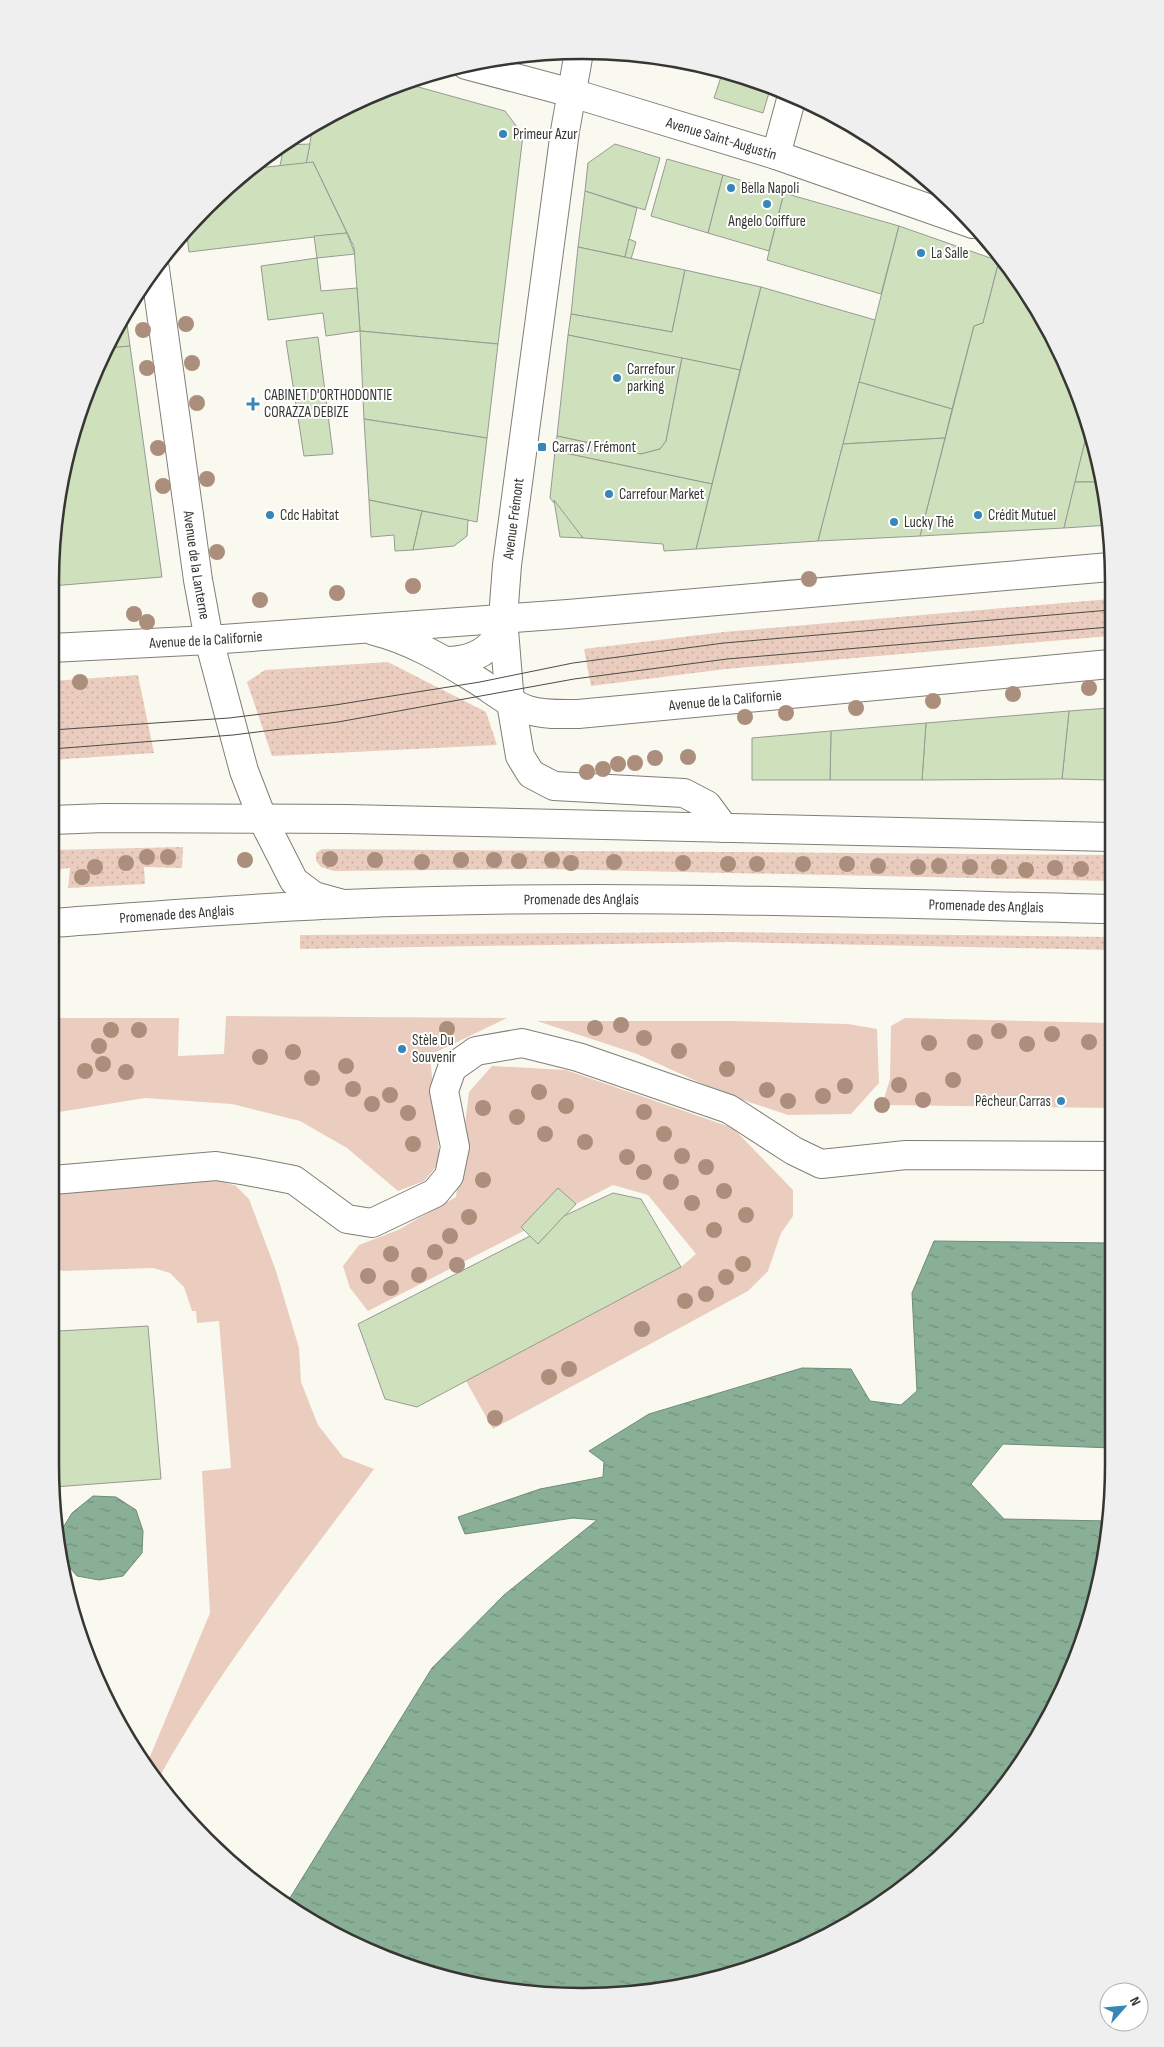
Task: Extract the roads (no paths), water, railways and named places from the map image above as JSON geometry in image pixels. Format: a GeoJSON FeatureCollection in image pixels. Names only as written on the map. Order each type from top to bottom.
{"type":"FeatureCollection","features":[{"type":"Feature","properties":{"kind":"main road","name":"Avenue Frémont"},"geometry":{"type":"LineString","coordinates":[[578,59],[565,131],[507,565],[503,618],[511,703],[520,756],[531,774],[554,786],[684,793],[707,804],[724,828]]}},
{"type":"Feature","properties":{"kind":"main road","name":"Avenue Saint-Augustin"},"geometry":{"type":"LineString","coordinates":[[483,69],[572,93],[776,155],[958,219]]}},
{"type":"Feature","properties":{"kind":"main road"},"geometry":{"type":"LineString","coordinates":[[776,155],[790,103]]}},
{"type":"Feature","properties":{"kind":"main road","name":"Avenue de la Lanterne"},"geometry":{"type":"LineString","coordinates":[[156,278],[198,580],[209,640],[244,770],[263,820],[294,881],[314,896],[344,904]]}},
{"type":"Feature","properties":{"kind":"main road","name":"Avenue de la Californie"},"geometry":{"type":"LineString","coordinates":[[59,648],[209,640],[503,618],[1105,567]]}},
{"type":"Feature","properties":{"kind":"main road"},"geometry":{"type":"LineString","coordinates":[[446,661],[462,661],[484,650],[496,640],[503,618]]}},
{"type":"Feature","properties":{"kind":"main road","name":"Avenue de la Californie"},"geometry":{"type":"LineString","coordinates":[[360,628],[392,636],[446,661],[511,703],[529,710],[578,714],[1105,664]]}},
{"type":"Feature","properties":{"kind":"main road"},"geometry":{"type":"LineString","coordinates":[[59,820],[104,818],[347,819],[1105,837]]}},
{"type":"Feature","properties":{"kind":"main road","name":"Promenade des Anglais"},"geometry":{"type":"LineString","coordinates":[[59,922],[344,904],[617,901],[813,902],[1105,909]]}},
{"type":"Feature","properties":{"kind":"main road"},"geometry":{"type":"LineString","coordinates":[[59,1179],[216,1166],[294,1180],[347,1219],[372,1223],[435,1193],[449,1176],[455,1147],[444,1091],[452,1068],[476,1051],[522,1043],[578,1057],[729,1109],[794,1150],[821,1164],[906,1155],[1105,1156]]}},
{"type":"Feature","properties":{"kind":"water"},"geometry":{"type":"Polygon","coordinates":[[[934,1241],[1105,1243],[1105,1448],[1003,1444],[971,1484],[1004,1519],[1102,1521],[1095,1567],[1087,1600],[1065,1665],[1035,1727],[997,1784],[952,1835],[901,1880],[873,1900],[813,1934],[750,1960],[684,1978],[650,1984],[582,1988],[548,1987],[480,1978],[414,1960],[382,1948],[320,1918],[289,1899],[432,1668],[504,1595],[597,1520],[573,1518],[465,1534],[458,1517],[540,1489],[603,1477],[604,1462],[589,1451],[649,1414],[802,1368],[851,1369],[870,1401],[901,1405],[917,1391],[912,1293],[934,1241]]]}},
{"type":"Feature","properties":{"kind":"water"},"geometry":{"type":"Polygon","coordinates":[[[93,1496],[116,1497],[136,1510],[143,1531],[142,1553],[123,1576],[99,1580],[77,1576],[69,1567],[63,1528],[72,1513],[93,1496]]]}},
{"type":"Feature","properties":{"kind":"tram line"},"geometry":{"type":"LineString","coordinates":[[59,730],[229,718],[335,705],[480,682],[573,663],[724,643],[1105,610]]}},
{"type":"Feature","properties":{"kind":"tram line"},"geometry":{"type":"LineString","coordinates":[[59,748],[233,735],[338,722],[574,679],[727,659],[1105,627]]}},
{"type":"Feature","properties":{"kind":"place","name":"Primeur Azur"},"geometry":{"type":"Point","coordinates":[503,134]}},
{"type":"Feature","properties":{"kind":"place","name":"Bella Napoli"},"geometry":{"type":"Point","coordinates":[731,188]}},
{"type":"Feature","properties":{"kind":"place","name":"Angelo Coiffure"},"geometry":{"type":"Point","coordinates":[767,204]}},
{"type":"Feature","properties":{"kind":"place","name":"La Salle"},"geometry":{"type":"Point","coordinates":[921,253]}},
{"type":"Feature","properties":{"kind":"place","name":"Carrefour parking"},"geometry":{"type":"Point","coordinates":[617,378]}},
{"type":"Feature","properties":{"kind":"place","name":"CABINET D'ORTHODONTIE CORAZZA DEBIZE"},"geometry":{"type":"Point","coordinates":[253,404]}},
{"type":"Feature","properties":{"kind":"place","name":"Carras / Frémont"},"geometry":{"type":"Point","coordinates":[542,447]}},
{"type":"Feature","properties":{"kind":"place","name":"Carrefour Market"},"geometry":{"type":"Point","coordinates":[609,494]}},
{"type":"Feature","properties":{"kind":"place","name":"Cdc Habitat"},"geometry":{"type":"Point","coordinates":[270,515]}},
{"type":"Feature","properties":{"kind":"place","name":"Crédit Mutuel"},"geometry":{"type":"Point","coordinates":[978,515]}},
{"type":"Feature","properties":{"kind":"place","name":"Lucky Thé"},"geometry":{"type":"Point","coordinates":[894,522]}},
{"type":"Feature","properties":{"kind":"place","name":"Stèle Du Souvenir"},"geometry":{"type":"Point","coordinates":[402,1049]}},
{"type":"Feature","properties":{"kind":"place","name":"Pêcheur Carras"},"geometry":{"type":"Point","coordinates":[1061,1101]}}]}
